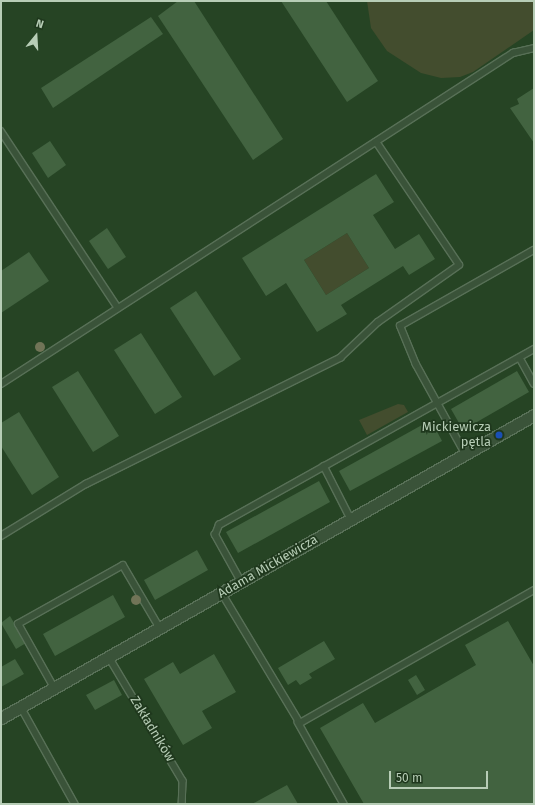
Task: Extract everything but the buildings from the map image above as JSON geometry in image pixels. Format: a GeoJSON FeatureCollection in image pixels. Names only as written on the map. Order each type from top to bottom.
{"type":"FeatureCollection","features":[{"type":"Feature","properties":{"kind":"street","name":"Adama Mickiewicza"},"geometry":{"type":"LineString","coordinates":[[1,718],[534,415]]}},
{"type":"Feature","properties":{"kind":"lane"},"geometry":{"type":"LineString","coordinates":[[1,384],[513,53],[534,48]]}},
{"type":"Feature","properties":{"kind":"lane"},"geometry":{"type":"LineString","coordinates":[[1,131],[118,308]]}},
{"type":"Feature","properties":{"kind":"lane"},"geometry":{"type":"LineString","coordinates":[[1,536],[86,484],[340,358],[378,322],[460,265],[376,142]]}},
{"type":"Feature","properties":{"kind":"lane"},"geometry":{"type":"LineString","coordinates":[[464,454],[416,365],[400,326],[534,250]]}},
{"type":"Feature","properties":{"kind":"lane"},"geometry":{"type":"LineString","coordinates":[[241,582],[215,535],[216,529],[324,466],[534,349]]}},
{"type":"Feature","properties":{"kind":"lane"},"geometry":{"type":"LineString","coordinates":[[520,358],[534,383]]}},
{"type":"Feature","properties":{"kind":"lane"},"geometry":{"type":"LineString","coordinates":[[324,466],[351,519]]}},
{"type":"Feature","properties":{"kind":"lane"},"geometry":{"type":"LineString","coordinates":[[54,688],[18,624],[123,564],[160,628]]}},
{"type":"Feature","properties":{"kind":"lane"},"geometry":{"type":"LineString","coordinates":[[298,722],[300,723],[534,590]]}},
{"type":"Feature","properties":{"kind":"lane"},"geometry":{"type":"LineString","coordinates":[[222,593],[298,722],[344,804]]}},
{"type":"Feature","properties":{"kind":"lane","name":"Zakładników"},"geometry":{"type":"LineString","coordinates":[[109,657],[183,781],[182,804]]}},
{"type":"Feature","properties":{"kind":"lane"},"geometry":{"type":"LineString","coordinates":[[21,707],[75,804]]}},
{"type":"Feature","properties":{"kind":"green space"},"geometry":{"type":"Polygon","coordinates":[[[367,1],[534,1],[534,30],[473,72],[460,77],[441,78],[421,73],[387,51],[371,28],[367,1]]]}},
{"type":"Feature","properties":{"kind":"green space"},"geometry":{"type":"Polygon","coordinates":[[[347,233],[369,268],[326,295],[304,260],[347,233]]]}},
{"type":"Feature","properties":{"kind":"green space"},"geometry":{"type":"Polygon","coordinates":[[[398,404],[404,405],[408,412],[367,435],[359,420],[398,404]]]}},
{"type":"Feature","properties":{"kind":"place","name":"Mickiewicza pętla"},"geometry":{"type":"Point","coordinates":[499,435]}}]}
